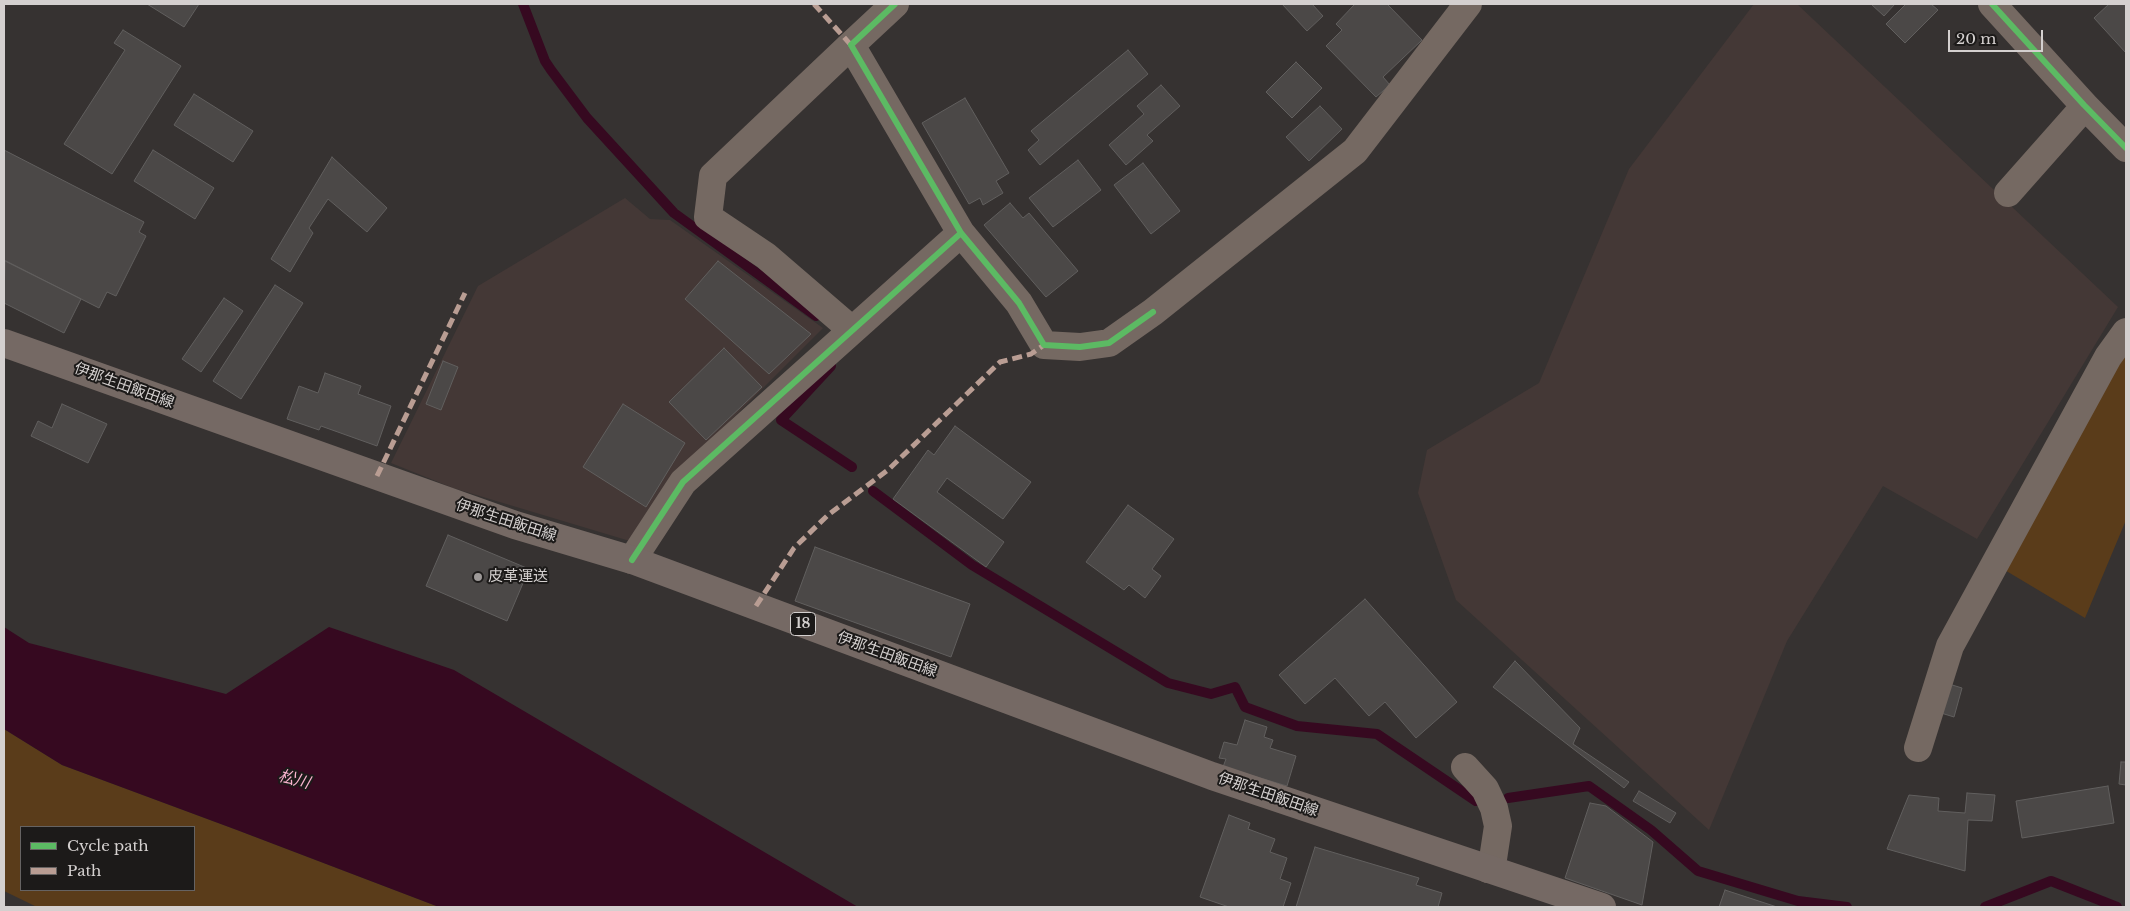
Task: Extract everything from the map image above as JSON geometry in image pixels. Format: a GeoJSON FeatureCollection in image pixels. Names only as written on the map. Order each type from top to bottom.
{"type":"FeatureCollection","features":[{"type":"Feature","properties":{"kind":"main road","name":"伊那生田飯田線"},"geometry":{"type":"LineString","coordinates":[[4,343],[514,525],[632,560],[1212,776],[1602,907]]}},
{"type":"Feature","properties":{"kind":"street"},"geometry":{"type":"LineString","coordinates":[[852,330],[766,256],[708,217],[713,176],[895,4]]}},
{"type":"Feature","properties":{"kind":"street"},"geometry":{"type":"LineString","coordinates":[[851,45],[961,233],[1018,303],[1044,345],[1080,348],[1109,343],[1153,312],[1355,151],[1468,4]]}},
{"type":"Feature","properties":{"kind":"street"},"geometry":{"type":"LineString","coordinates":[[1992,4],[2126,148]]}},
{"type":"Feature","properties":{"kind":"street"},"geometry":{"type":"LineString","coordinates":[[2008,193],[2084,105]]}},
{"type":"Feature","properties":{"kind":"street"},"geometry":{"type":"LineString","coordinates":[[632,560],[683,482],[961,233]]}},
{"type":"Feature","properties":{"kind":"street"},"geometry":{"type":"LineString","coordinates":[[1918,748],[1950,646],[2108,357],[2126,332]]}},
{"type":"Feature","properties":{"kind":"street"},"geometry":{"type":"LineString","coordinates":[[1466,767],[1485,789],[1494,808],[1498,826],[1494,859],[1488,869]]}},
{"type":"Feature","properties":{"kind":"shaded area"},"geometry":{"type":"Polygon","coordinates":[[[1754,4],[1797,4],[2118,307],[1977,539],[1883,486],[1787,641],[1709,830],[1456,600],[1418,493],[1427,450],[1539,383],[1629,169],[1754,4]]]}},
{"type":"Feature","properties":{"kind":"shaded area"},"geometry":{"type":"Polygon","coordinates":[[[625,198],[650,219],[670,220],[823,328],[695,456],[633,542],[453,488],[391,463],[478,286],[625,198]]]}},
{"type":"Feature","properties":{"kind":"shaded area"},"geometry":{"type":"Polygon","coordinates":[[[2126,347],[2126,520],[2085,618],[1998,566],[2126,347]]]}},
{"type":"Feature","properties":{"kind":"shaded area"},"geometry":{"type":"Polygon","coordinates":[[[4,729],[62,765],[439,907],[37,907],[4,891],[4,729]]]}},
{"type":"Feature","properties":{"kind":"water","name":"松川"},"geometry":{"type":"Polygon","coordinates":[[[4,627],[29,643],[226,694],[329,627],[454,670],[858,907],[439,907],[62,765],[4,729],[4,627]]]}},
{"type":"Feature","properties":{"kind":"building"},"geometry":{"type":"Polygon","coordinates":[[[147,4],[199,4],[184,27],[147,4]]]}},
{"type":"Feature","properties":{"kind":"building"},"geometry":{"type":"Polygon","coordinates":[[[1282,4],[1312,4],[1323,16],[1307,31],[1282,4]]]}},
{"type":"Feature","properties":{"kind":"building"},"geometry":{"type":"Polygon","coordinates":[[[1355,4],[1387,4],[1422,40],[1383,77],[1390,85],[1376,97],[1326,46],[1342,30],[1336,24],[1355,4]]]}},
{"type":"Feature","properties":{"kind":"building"},"geometry":{"type":"Polygon","coordinates":[[[1871,4],[1895,4],[1884,16],[1871,4]]]}},
{"type":"Feature","properties":{"kind":"building"},"geometry":{"type":"Polygon","coordinates":[[[1906,4],[1931,4],[1938,10],[1905,43],[1886,24],[1906,4]]]}},
{"type":"Feature","properties":{"kind":"building"},"geometry":{"type":"Polygon","coordinates":[[[2109,4],[2126,4],[2126,53],[2094,18],[2109,4]]]}},
{"type":"Feature","properties":{"kind":"building"},"geometry":{"type":"Polygon","coordinates":[[[123,30],[181,66],[112,174],[64,144],[125,50],[114,43],[123,30]]]}},
{"type":"Feature","properties":{"kind":"building"},"geometry":{"type":"Polygon","coordinates":[[[1128,50],[1148,74],[1040,165],[1028,150],[1039,140],[1031,131],[1128,50]]]}},
{"type":"Feature","properties":{"kind":"building"},"geometry":{"type":"Polygon","coordinates":[[[1296,62],[1322,88],[1292,118],[1266,92],[1296,62]]]}},
{"type":"Feature","properties":{"kind":"building"},"geometry":{"type":"Polygon","coordinates":[[[1161,85],[1180,106],[1147,135],[1153,141],[1126,165],[1109,145],[1144,114],[1137,106],[1161,85]]]}},
{"type":"Feature","properties":{"kind":"building"},"geometry":{"type":"Polygon","coordinates":[[[194,94],[253,131],[233,162],[174,125],[194,94]]]}},
{"type":"Feature","properties":{"kind":"building"},"geometry":{"type":"Polygon","coordinates":[[[965,98],[1009,173],[996,181],[1003,193],[983,205],[980,198],[969,204],[922,123],[965,98]]]}},
{"type":"Feature","properties":{"kind":"building"},"geometry":{"type":"Polygon","coordinates":[[[1320,106],[1342,129],[1309,161],[1286,137],[1320,106]]]}},
{"type":"Feature","properties":{"kind":"building"},"geometry":{"type":"Polygon","coordinates":[[[4,150],[144,222],[139,232],[146,236],[116,296],[107,292],[99,308],[4,260],[4,150]]]}},
{"type":"Feature","properties":{"kind":"building"},"geometry":{"type":"Polygon","coordinates":[[[153,150],[214,188],[195,219],[134,181],[153,150]]]}},
{"type":"Feature","properties":{"kind":"building"},"geometry":{"type":"Polygon","coordinates":[[[332,157],[387,208],[367,232],[328,199],[309,228],[313,233],[290,272],[271,259],[332,157]]]}},
{"type":"Feature","properties":{"kind":"building"},"geometry":{"type":"Polygon","coordinates":[[[1078,160],[1101,190],[1053,227],[1029,198],[1078,160]]]}},
{"type":"Feature","properties":{"kind":"building"},"geometry":{"type":"Polygon","coordinates":[[[1143,163],[1180,211],[1151,234],[1114,185],[1143,163]]]}},
{"type":"Feature","properties":{"kind":"building"},"geometry":{"type":"Polygon","coordinates":[[[1010,203],[1023,218],[1029,213],[1078,271],[1046,297],[984,225],[1010,203]]]}},
{"type":"Feature","properties":{"kind":"building"},"geometry":{"type":"Polygon","coordinates":[[[5,261],[81,299],[64,333],[4,303],[5,261]]]}},
{"type":"Feature","properties":{"kind":"building"},"geometry":{"type":"Polygon","coordinates":[[[718,261],[811,334],[769,374],[685,299],[718,261]]]}},
{"type":"Feature","properties":{"kind":"building"},"geometry":{"type":"Polygon","coordinates":[[[275,285],[303,303],[241,399],[213,381],[275,285]]]}},
{"type":"Feature","properties":{"kind":"building"},"geometry":{"type":"Polygon","coordinates":[[[224,298],[243,311],[201,372],[182,359],[224,298]]]}},
{"type":"Feature","properties":{"kind":"building"},"geometry":{"type":"Polygon","coordinates":[[[724,348],[762,387],[706,440],[669,402],[724,348]]]}},
{"type":"Feature","properties":{"kind":"building"},"geometry":{"type":"Polygon","coordinates":[[[443,361],[458,367],[441,410],[426,404],[443,361]]]}},
{"type":"Feature","properties":{"kind":"building"},"geometry":{"type":"Polygon","coordinates":[[[325,373],[361,386],[358,394],[391,406],[377,446],[321,426],[319,430],[287,419],[299,386],[318,393],[325,373]]]}},
{"type":"Feature","properties":{"kind":"building"},"geometry":{"type":"Polygon","coordinates":[[[62,404],[107,424],[88,463],[31,436],[38,421],[52,428],[62,404]]]}},
{"type":"Feature","properties":{"kind":"building"},"geometry":{"type":"Polygon","coordinates":[[[623,404],[685,443],[646,507],[583,467],[623,404]]]}},
{"type":"Feature","properties":{"kind":"building"},"geometry":{"type":"Polygon","coordinates":[[[955,426],[1031,482],[1003,519],[947,478],[937,492],[1004,542],[986,567],[893,499],[928,450],[934,455],[955,426]]]}},
{"type":"Feature","properties":{"kind":"building"},"geometry":{"type":"Polygon","coordinates":[[[1128,505],[1174,539],[1152,569],[1161,576],[1145,598],[1129,585],[1124,590],[1086,562],[1128,505]]]}},
{"type":"Feature","properties":{"kind":"building","name":"皮革運送"},"geometry":{"type":"Polygon","coordinates":[[[448,535],[529,569],[507,621],[426,586],[448,535]]]}},
{"type":"Feature","properties":{"kind":"building"},"geometry":{"type":"Polygon","coordinates":[[[815,547],[970,604],[951,657],[795,601],[815,547]]]}},
{"type":"Feature","properties":{"kind":"building"},"geometry":{"type":"Polygon","coordinates":[[[1365,599],[1457,702],[1416,738],[1385,702],[1369,716],[1335,678],[1305,704],[1279,675],[1365,599]]]}},
{"type":"Feature","properties":{"kind":"building"},"geometry":{"type":"Polygon","coordinates":[[[1515,661],[1580,728],[1573,744],[1629,782],[1624,788],[1493,687],[1515,661]]]}},
{"type":"Feature","properties":{"kind":"building"},"geometry":{"type":"Polygon","coordinates":[[[1949,684],[1962,688],[1954,717],[1941,713],[1949,684]]]}},
{"type":"Feature","properties":{"kind":"building"},"geometry":{"type":"Polygon","coordinates":[[[1245,720],[1267,727],[1264,737],[1273,740],[1270,748],[1296,756],[1287,786],[1223,767],[1226,759],[1219,758],[1224,742],[1237,745],[1245,720]]]}},
{"type":"Feature","properties":{"kind":"building"},"geometry":{"type":"Polygon","coordinates":[[[2121,762],[2126,762],[2126,785],[2119,784],[2121,762]]]}},
{"type":"Feature","properties":{"kind":"building"},"geometry":{"type":"Polygon","coordinates":[[[2108,786],[2114,823],[2022,838],[2016,801],[2108,786]]]}},
{"type":"Feature","properties":{"kind":"building"},"geometry":{"type":"Polygon","coordinates":[[[1639,791],[1676,813],[1670,823],[1633,801],[1639,791]]]}},
{"type":"Feature","properties":{"kind":"building"},"geometry":{"type":"Polygon","coordinates":[[[1967,793],[1995,795],[1992,821],[1968,820],[1965,871],[1887,849],[1909,795],[1939,798],[1938,811],[1965,813],[1967,793]]]}},
{"type":"Feature","properties":{"kind":"building"},"geometry":{"type":"Polygon","coordinates":[[[1590,803],[1606,806],[1653,842],[1642,905],[1565,878],[1590,803]]]}},
{"type":"Feature","properties":{"kind":"building"},"geometry":{"type":"Polygon","coordinates":[[[1229,815],[1250,823],[1248,829],[1275,839],[1270,852],[1287,858],[1280,879],[1291,883],[1283,907],[1229,907],[1200,897],[1229,815]]]}},
{"type":"Feature","properties":{"kind":"building"},"geometry":{"type":"Polygon","coordinates":[[[1315,847],[1419,878],[1416,885],[1442,893],[1438,907],[1296,907],[1315,847]]]}},
{"type":"Feature","properties":{"kind":"building"},"geometry":{"type":"Polygon","coordinates":[[[1725,890],[1777,907],[1719,907],[1725,890]]]}},
{"type":"Feature","properties":{"kind":"waterway"},"geometry":{"type":"LineString","coordinates":[[523,4],[545,61],[551,70],[587,118],[674,213],[816,316]]}},
{"type":"Feature","properties":{"kind":"waterway"},"geometry":{"type":"LineString","coordinates":[[831,366],[781,420],[852,467]]}},
{"type":"Feature","properties":{"kind":"waterway"},"geometry":{"type":"LineString","coordinates":[[873,491],[972,565],[1168,683],[1211,694],[1235,687],[1245,707],[1297,726],[1377,734],[1476,801]]}},
{"type":"Feature","properties":{"kind":"waterway"},"geometry":{"type":"LineString","coordinates":[[1508,798],[1589,786],[1651,830],[1698,871],[1798,901],[1847,907]]}},
{"type":"Feature","properties":{"kind":"waterway"},"geometry":{"type":"LineString","coordinates":[[1985,907],[2051,881],[2117,907]]}},
{"type":"Feature","properties":{"kind":"marked path"},"geometry":{"type":"LineString","coordinates":[[814,4],[851,45]]}},
{"type":"Feature","properties":{"kind":"marked path"},"geometry":{"type":"LineString","coordinates":[[377,476],[465,293]]}},
{"type":"Feature","properties":{"kind":"marked path"},"geometry":{"type":"LineString","coordinates":[[756,606],[794,548],[828,515],[889,469],[1000,362],[1031,354],[1044,345]]}},
{"type":"Feature","properties":{"kind":"cycle path"},"geometry":{"type":"LineString","coordinates":[[895,4],[851,45],[961,233],[1019,303],[1044,345],[1080,347],[1109,343],[1153,312]]}},
{"type":"Feature","properties":{"kind":"cycle path"},"geometry":{"type":"LineString","coordinates":[[1992,4],[2126,148]]}},
{"type":"Feature","properties":{"kind":"cycle path"},"geometry":{"type":"LineString","coordinates":[[632,560],[683,482],[961,233]]}},
{"type":"Feature","properties":{"kind":"place","name":"皮革運送"},"geometry":{"type":"Point","coordinates":[478,577]}}]}
